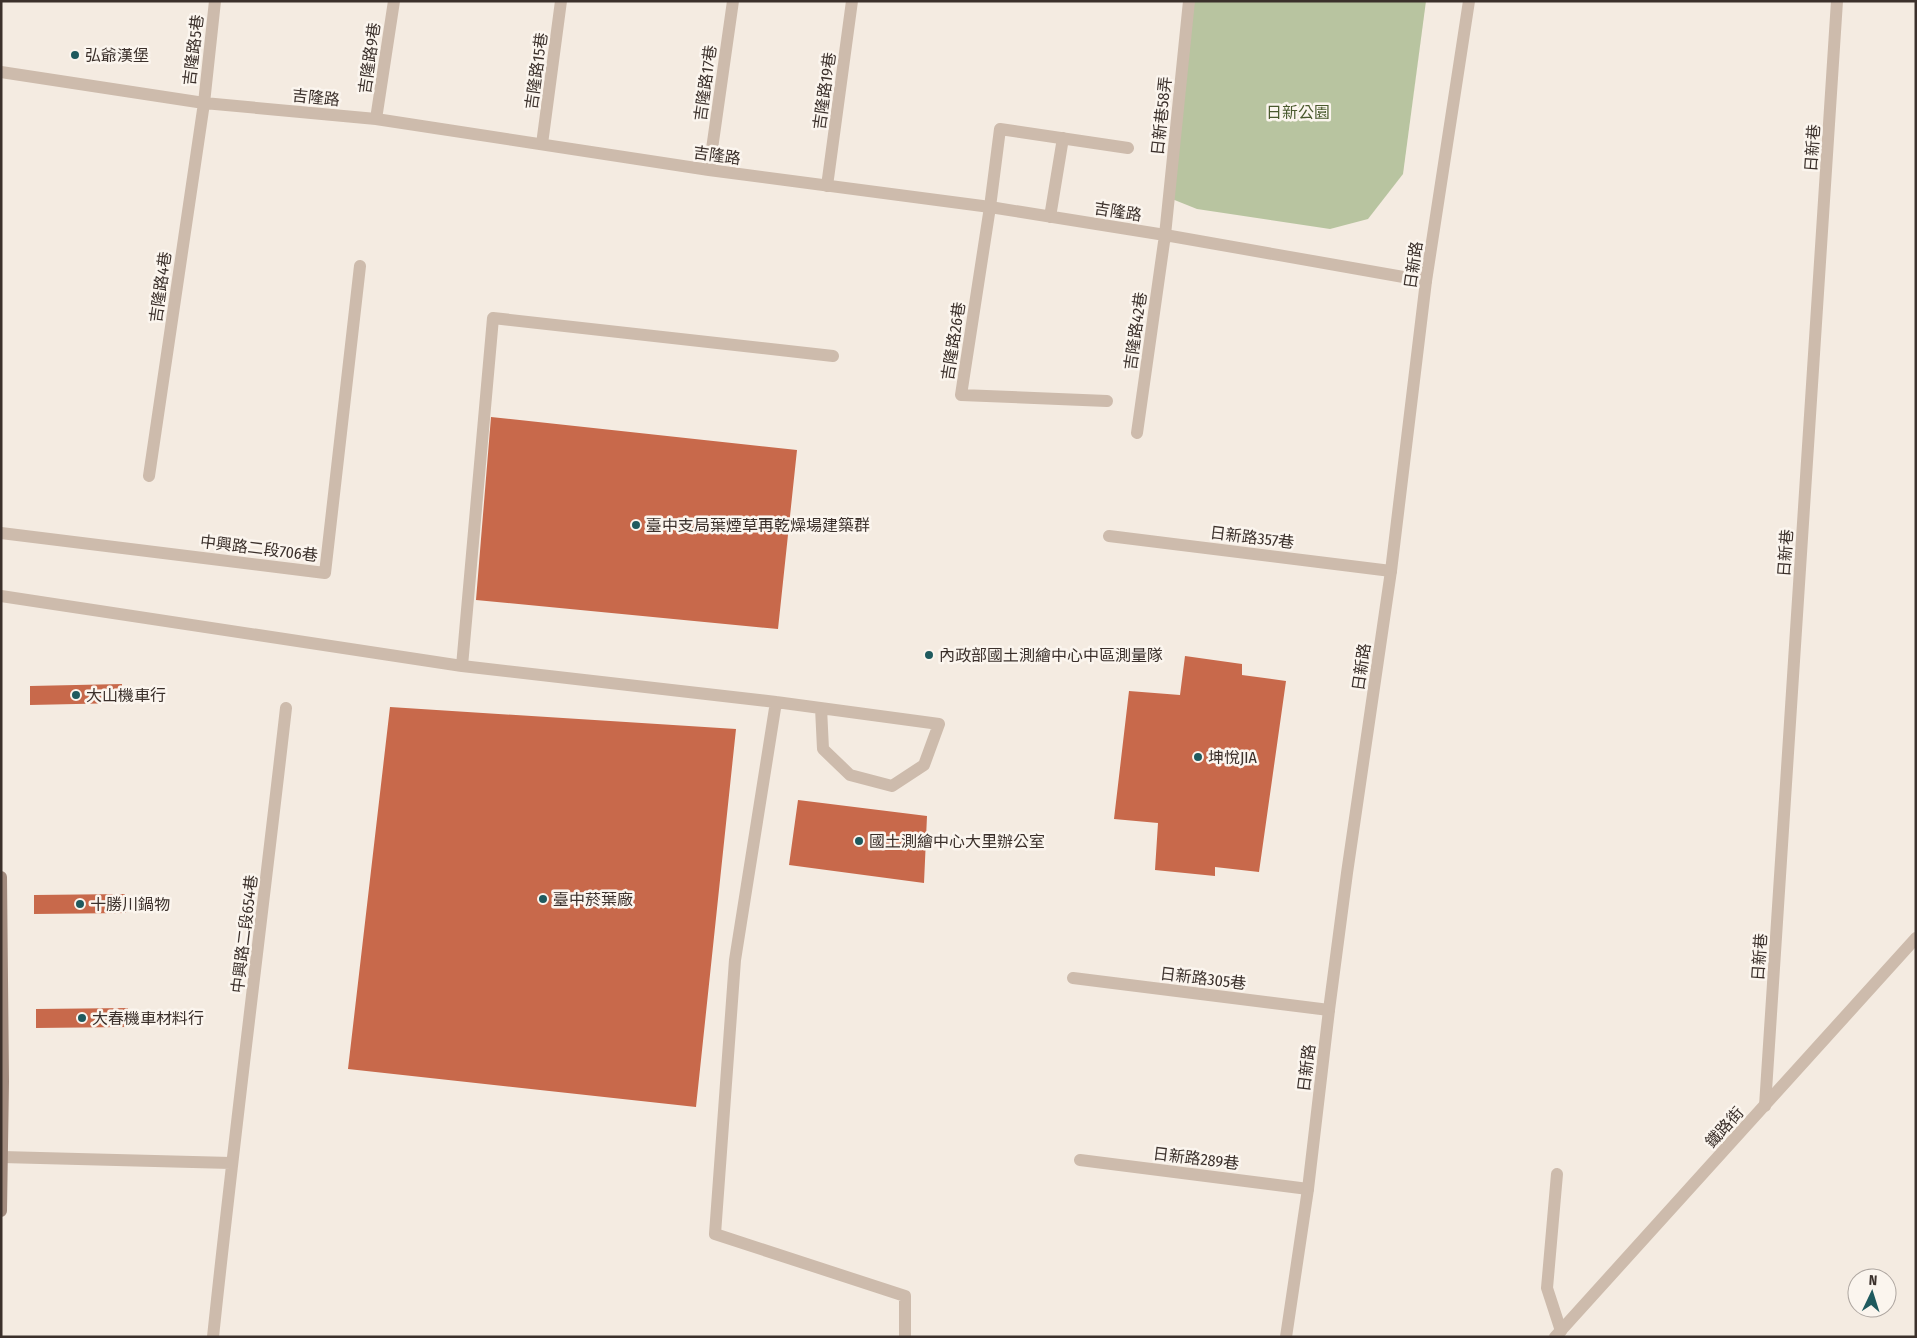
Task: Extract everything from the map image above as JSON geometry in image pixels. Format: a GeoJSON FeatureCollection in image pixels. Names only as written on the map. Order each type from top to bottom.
{"type":"FeatureCollection","features":[{"type":"Feature","properties":{"kind":"street","name":"吉隆路5巷"},"geometry":{"type":"LineString","coordinates":[[204,102],[215,1]]}},
{"type":"Feature","properties":{"kind":"street","name":"吉隆路9巷"},"geometry":{"type":"LineString","coordinates":[[376,119],[394,1]]}},
{"type":"Feature","properties":{"kind":"street","name":"吉隆路15巷"},"geometry":{"type":"LineString","coordinates":[[542,144],[561,1]]}},
{"type":"Feature","properties":{"kind":"street","name":"吉隆路17巷"},"geometry":{"type":"LineString","coordinates":[[709,170],[733,1]]}},
{"type":"Feature","properties":{"kind":"street","name":"吉隆路19巷"},"geometry":{"type":"LineString","coordinates":[[827,186],[852,1]]}},
{"type":"Feature","properties":{"kind":"street","name":"日新巷58弄"},"geometry":{"type":"LineString","coordinates":[[1165,235],[1189,1]]}},
{"type":"Feature","properties":{"kind":"street","name":"日新路"},"geometry":{"type":"LineString","coordinates":[[1286,1337],[1308,1189],[1329,1010],[1391,571],[1426,281],[1469,1]]}},
{"type":"Feature","properties":{"kind":"street","name":"日新巷"},"geometry":{"type":"LineString","coordinates":[[1765,1106],[1838,1]]}},
{"type":"Feature","properties":{"kind":"street","name":"吉隆路"},"geometry":{"type":"LineString","coordinates":[[1,72],[204,102],[376,119],[709,170],[990,207],[1165,235],[1426,281]]}},
{"type":"Feature","properties":{"kind":"street","name":"吉隆路4巷"},"geometry":{"type":"LineString","coordinates":[[149,476],[204,102]]}},
{"type":"Feature","properties":{"kind":"street"},"geometry":{"type":"LineString","coordinates":[[990,207],[1000,128],[1128,148]]}},
{"type":"Feature","properties":{"kind":"street"},"geometry":{"type":"LineString","coordinates":[[1050,217],[1063,138]]}},
{"type":"Feature","properties":{"kind":"street","name":"吉隆路26巷"},"geometry":{"type":"LineString","coordinates":[[990,207],[961,395],[1107,402]]}},
{"type":"Feature","properties":{"kind":"street","name":"吉隆路42巷"},"geometry":{"type":"LineString","coordinates":[[1137,433],[1165,235]]}},
{"type":"Feature","properties":{"kind":"street","name":"中興路二段706巷"},"geometry":{"type":"LineString","coordinates":[[1,533],[325,573],[360,266]]}},
{"type":"Feature","properties":{"kind":"street"},"geometry":{"type":"LineString","coordinates":[[462,666],[493,318],[833,356]]}},
{"type":"Feature","properties":{"kind":"street","name":"日新路357巷"},"geometry":{"type":"LineString","coordinates":[[1109,536],[1391,571]]}},
{"type":"Feature","properties":{"kind":"street"},"geometry":{"type":"LineString","coordinates":[[1,596],[462,666],[776,702],[919,721],[939,724],[924,765],[892,786],[850,775],[823,749],[821,708]]}},
{"type":"Feature","properties":{"kind":"street"},"geometry":{"type":"LineString","coordinates":[[776,702],[735,960],[715,1234],[905,1296],[905,1337]]}},
{"type":"Feature","properties":{"kind":"street","name":"中興路二段654巷"},"geometry":{"type":"LineString","coordinates":[[213,1337],[231,1163],[241,1096],[286,708]]}},
{"type":"Feature","properties":{"kind":"street"},"geometry":{"type":"LineString","coordinates":[[1,877],[1,1211]]}},
{"type":"Feature","properties":{"kind":"street","name":"鐵路街"},"geometry":{"type":"LineString","coordinates":[[1558,1334],[1916,938]]}},
{"type":"Feature","properties":{"kind":"street","name":"日新路305巷"},"geometry":{"type":"LineString","coordinates":[[1073,978],[1329,1010]]}},
{"type":"Feature","properties":{"kind":"street"},"geometry":{"type":"LineString","coordinates":[[2,1157],[231,1163]]}},
{"type":"Feature","properties":{"kind":"street","name":"日新路289巷"},"geometry":{"type":"LineString","coordinates":[[1080,1160],[1308,1189]]}},
{"type":"Feature","properties":{"kind":"street"},"geometry":{"type":"LineString","coordinates":[[1556,1174],[1547,1288],[1558,1334]]}},
{"type":"Feature","properties":{"kind":"green space","name":"日新公園"},"geometry":{"type":"Polygon","coordinates":[[[1194,1],[1426,1],[1403,174],[1368,219],[1330,229],[1197,209],[1167,197],[1194,1]]]}},
{"type":"Feature","properties":{"kind":"building","name":"臺中支局葉煙草再乾燥場建築群"},"geometry":{"type":"Polygon","coordinates":[[[491,417],[797,450],[778,629],[476,600],[491,417]]]}},
{"type":"Feature","properties":{"kind":"building","name":"坤悅JIA"},"geometry":{"type":"Polygon","coordinates":[[[1185,656],[1242,664],[1242,675],[1286,681],[1259,872],[1215,867],[1215,876],[1155,870],[1158,823],[1114,819],[1129,691],[1180,695],[1185,656]]]}},
{"type":"Feature","properties":{"kind":"building","name":"大山機車行"},"geometry":{"type":"Polygon","coordinates":[[[122,684],[122,703],[30,705],[30,686],[122,684]]]}},
{"type":"Feature","properties":{"kind":"building","name":"臺中菸葉廠"},"geometry":{"type":"Polygon","coordinates":[[[390,707],[736,729],[696,1107],[348,1069],[390,707]]]}},
{"type":"Feature","properties":{"kind":"building","name":"國土測繪中心大里辦公室"},"geometry":{"type":"Polygon","coordinates":[[[798,800],[927,816],[924,883],[789,865],[798,800]]]}},
{"type":"Feature","properties":{"kind":"building","name":"十勝川鍋物"},"geometry":{"type":"Polygon","coordinates":[[[125,894],[126,913],[34,914],[34,895],[125,894]]]}},
{"type":"Feature","properties":{"kind":"building","name":"大春機車材料行"},"geometry":{"type":"Polygon","coordinates":[[[128,1008],[128,1027],[36,1028],[36,1009],[128,1008]]]}},
{"type":"Feature","properties":{"kind":"place","name":"弘爺漢堡"},"geometry":{"type":"Point","coordinates":[75,55]}},
{"type":"Feature","properties":{"kind":"place","name":"臺中支局葉煙草再乾燥場建築群"},"geometry":{"type":"Point","coordinates":[636,525]}},
{"type":"Feature","properties":{"kind":"place","name":"內政部國土測繪中心中區測量隊"},"geometry":{"type":"Point","coordinates":[929,655]}},
{"type":"Feature","properties":{"kind":"place","name":"大山機車行"},"geometry":{"type":"Point","coordinates":[76,695]}},
{"type":"Feature","properties":{"kind":"place","name":"坤悅JIA"},"geometry":{"type":"Point","coordinates":[1198,757]}},
{"type":"Feature","properties":{"kind":"place","name":"國土測繪中心大里辦公室"},"geometry":{"type":"Point","coordinates":[859,841]}},
{"type":"Feature","properties":{"kind":"place","name":"臺中菸葉廠"},"geometry":{"type":"Point","coordinates":[543,899]}},
{"type":"Feature","properties":{"kind":"place","name":"十勝川鍋物"},"geometry":{"type":"Point","coordinates":[80,904]}},
{"type":"Feature","properties":{"kind":"place","name":"大春機車材料行"},"geometry":{"type":"Point","coordinates":[82,1018]}}]}
